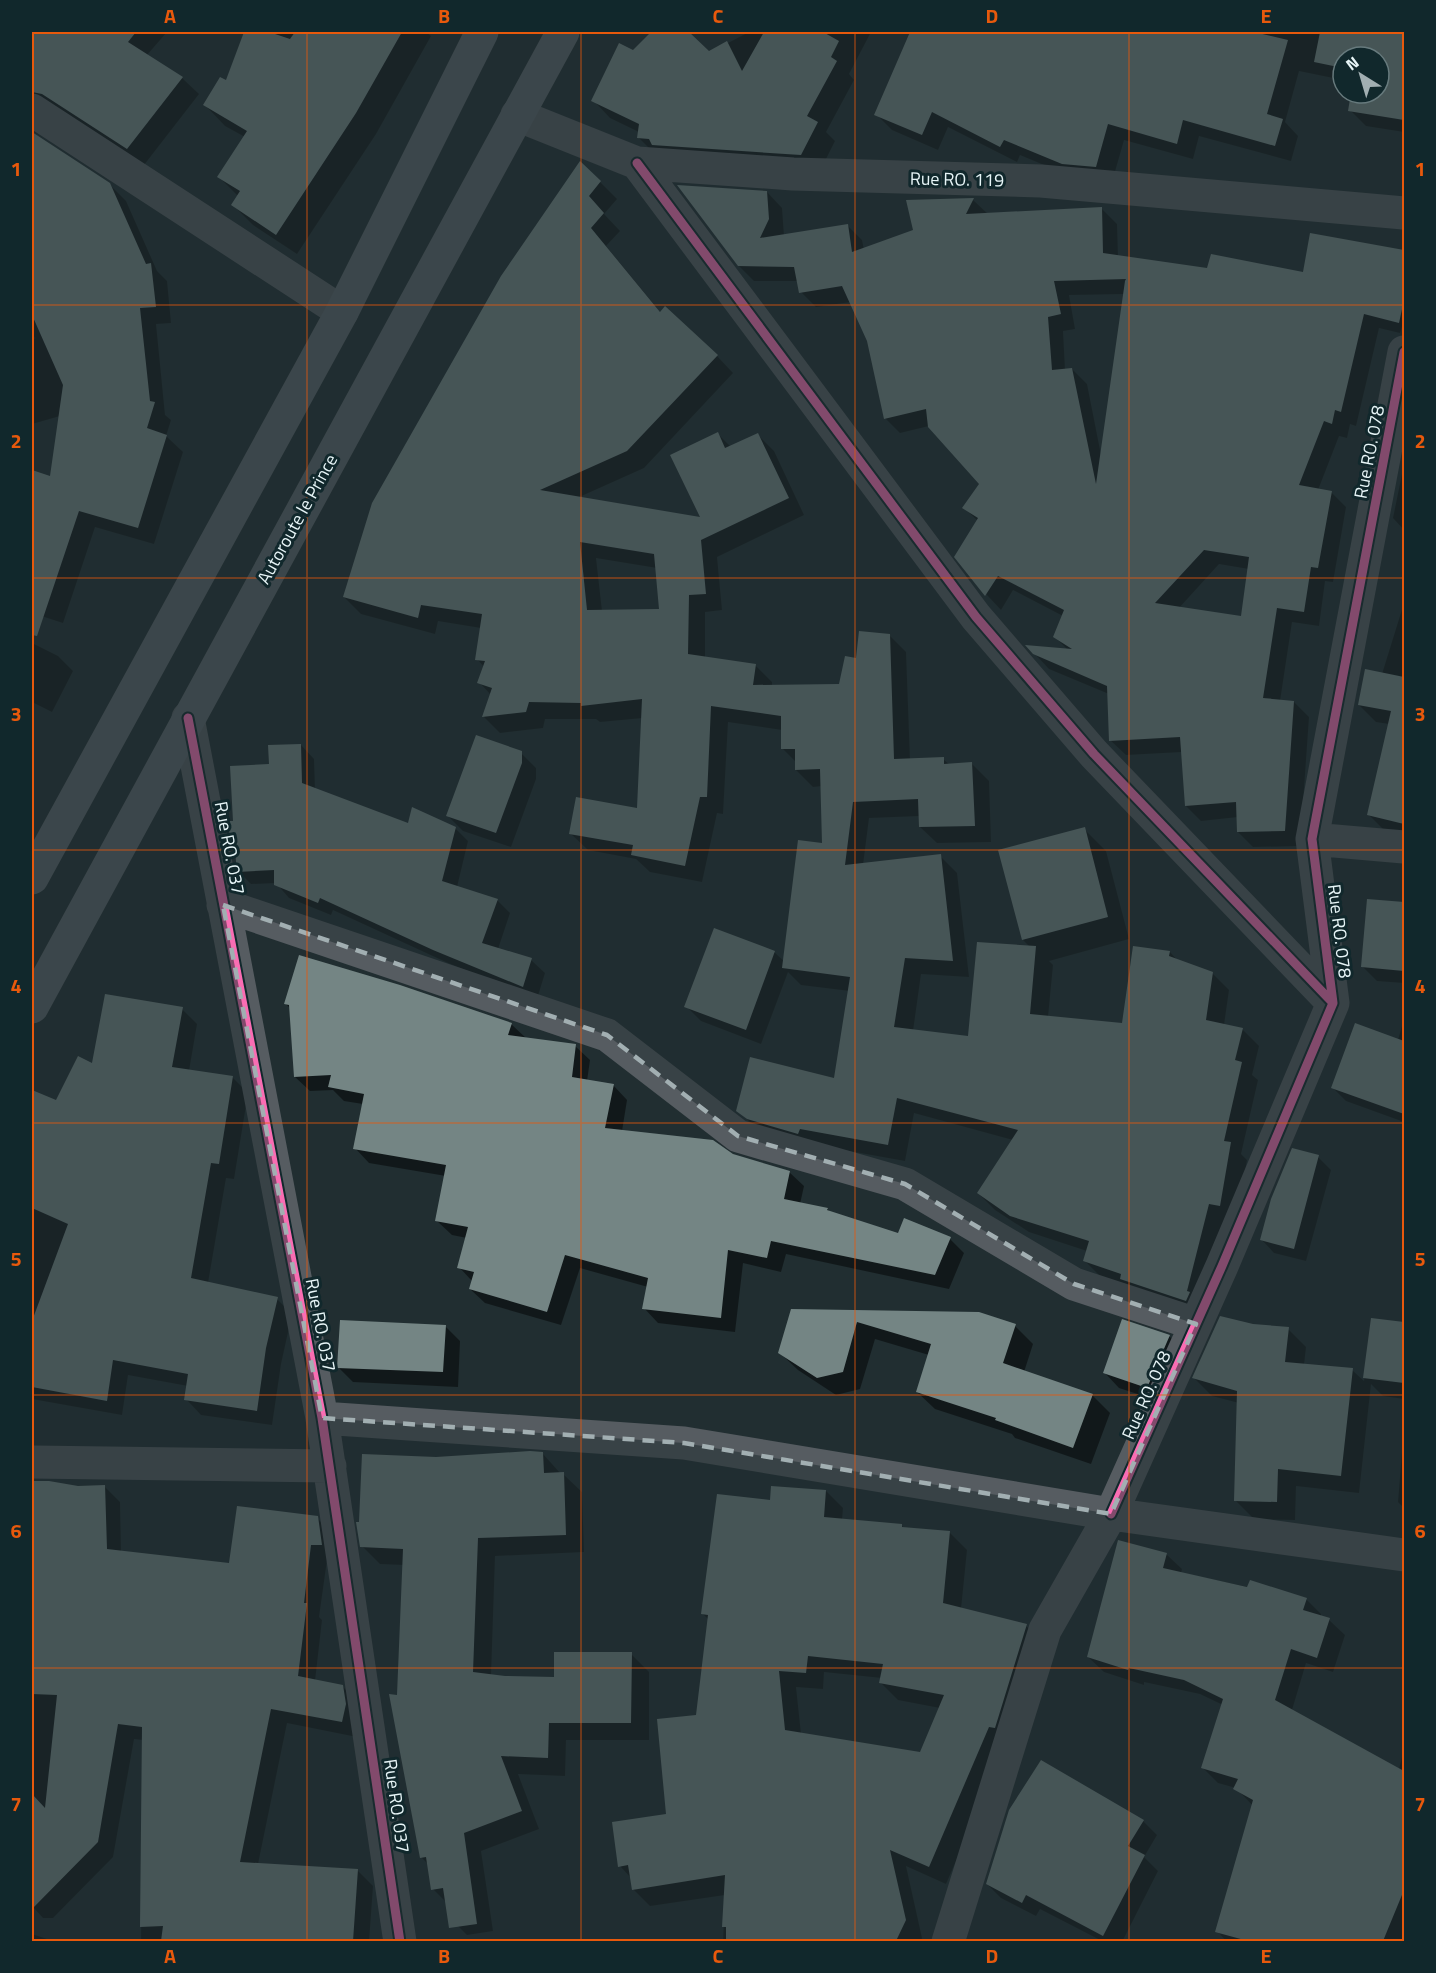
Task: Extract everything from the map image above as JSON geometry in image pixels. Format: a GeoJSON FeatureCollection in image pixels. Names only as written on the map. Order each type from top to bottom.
{"type":"FeatureCollection","features":[{"type":"Feature","properties":{"kind":"main road"},"geometry":{"type":"LineString","coordinates":[[32,878],[342,312],[482,32]]}},
{"type":"Feature","properties":{"kind":"main road","name":"Autoroute le Prince"},"geometry":{"type":"LineString","coordinates":[[32,1007],[562,32]]}},
{"type":"Feature","properties":{"kind":"street"},"geometry":{"type":"LineString","coordinates":[[32,111],[342,312]]}},
{"type":"Feature","properties":{"kind":"street","name":"Rue RO. 119"},"geometry":{"type":"LineString","coordinates":[[517,115],[637,163],[793,174],[1041,181],[1404,213]]}},
{"type":"Feature","properties":{"kind":"street"},"geometry":{"type":"LineString","coordinates":[[637,163],[976,617],[1094,754],[1333,1003]]}},
{"type":"Feature","properties":{"kind":"street","name":"Rue RO. 078"},"geometry":{"type":"LineString","coordinates":[[948,1941],[1045,1630],[1111,1514],[1196,1324],[1333,1003],[1312,839],[1404,352]]}},
{"type":"Feature","properties":{"kind":"street","name":"Rue RO. 037"},"geometry":{"type":"LineString","coordinates":[[188,718],[322,1418],[400,1941]]}},
{"type":"Feature","properties":{"kind":"street"},"geometry":{"type":"LineString","coordinates":[[1312,839],[1404,847]]}},
{"type":"Feature","properties":{"kind":"street"},"geometry":{"type":"LineString","coordinates":[[224,905],[607,1035],[738,1136],[904,1184],[1074,1284],[1196,1324]]}},
{"type":"Feature","properties":{"kind":"street"},"geometry":{"type":"LineString","coordinates":[[322,1418],[684,1443],[1111,1514],[1404,1555]]}},
{"type":"Feature","properties":{"kind":"street"},"geometry":{"type":"LineString","coordinates":[[32,1462],[330,1466]]}},
{"type":"Feature","properties":{"kind":"highlighted area"},"geometry":{"type":"Polygon","coordinates":[[[223,905],[607,1035],[738,1136],[905,1184],[1074,1284],[1196,1324],[1111,1514],[684,1443],[322,1418],[223,905]]]}},
{"type":"Feature","properties":{"kind":"building"},"geometry":{"type":"Polygon","coordinates":[[[32,32],[136,32],[128,42],[183,77],[127,149],[42,94],[32,92],[32,32]]]}},
{"type":"Feature","properties":{"kind":"building"},"geometry":{"type":"Polygon","coordinates":[[[244,32],[269,32],[290,39],[295,32],[402,32],[356,113],[276,235],[231,205],[240,191],[217,177],[247,131],[203,105],[220,77],[226,80],[244,32]]]}},
{"type":"Feature","properties":{"kind":"building"},"geometry":{"type":"Polygon","coordinates":[[[651,32],[689,32],[709,51],[727,41],[742,71],[764,32],[823,32],[839,41],[831,57],[837,61],[807,116],[818,122],[801,155],[652,145],[649,139],[637,138],[639,124],[591,101],[619,43],[633,50],[651,32]]]}},
{"type":"Feature","properties":{"kind":"building"},"geometry":{"type":"Polygon","coordinates":[[[910,32],[1254,32],[1288,40],[1267,114],[1283,119],[1275,146],[1183,120],[1177,144],[1108,124],[1096,167],[1062,164],[1004,140],[1000,147],[932,112],[922,135],[874,115],[910,32]]]}},
{"type":"Feature","properties":{"kind":"building"},"geometry":{"type":"Polygon","coordinates":[[[1320,32],[1404,32],[1404,120],[1348,111],[1349,105],[1391,105],[1391,45],[1331,45],[1331,66],[1314,62],[1320,32]]]}},
{"type":"Feature","properties":{"kind":"building"},"geometry":{"type":"Polygon","coordinates":[[[32,132],[110,183],[146,264],[151,263],[156,307],[140,308],[150,401],[155,402],[147,428],[167,435],[138,528],[79,511],[37,636],[32,635],[32,470],[50,476],[63,385],[32,315],[32,132]]]}},
{"type":"Feature","properties":{"kind":"building"},"geometry":{"type":"Polygon","coordinates":[[[580,161],[601,181],[589,196],[604,213],[591,228],[660,312],[665,306],[718,355],[627,451],[540,490],[700,517],[670,455],[718,432],[725,448],[758,433],[789,498],[701,540],[706,594],[689,595],[688,654],[756,664],[753,685],[839,684],[845,656],[856,658],[859,631],[890,634],[894,759],[944,757],[944,764],[972,762],[975,826],[919,827],[918,799],[853,802],[845,865],[941,854],[953,961],[905,958],[894,1027],[968,1036],[977,942],[1036,946],[1030,1014],[1122,1023],[1133,946],[1170,951],[1169,956],[1213,972],[1206,1020],[1243,1028],[1235,1060],[1242,1062],[1224,1141],[1231,1142],[1220,1206],[1209,1204],[1187,1291],[1190,1292],[1186,1301],[1120,1279],[1121,1274],[1083,1261],[1089,1241],[1010,1216],[977,1193],[1018,1130],[897,1098],[888,1145],[800,1129],[798,1134],[747,1119],[736,1111],[750,1057],[834,1078],[850,977],[782,968],[798,840],[822,843],[820,769],[795,770],[795,749],[781,749],[781,716],[711,706],[707,797],[700,797],[685,866],[631,855],[633,845],[569,834],[576,797],[637,808],[642,699],[581,706],[581,703],[529,702],[526,712],[482,717],[492,688],[477,683],[485,661],[475,660],[482,614],[421,605],[418,618],[343,597],[372,503],[501,276],[580,161]],[[580,542],[587,610],[659,609],[654,554],[580,542]]]}},
{"type":"Feature","properties":{"kind":"building"},"geometry":{"type":"Polygon","coordinates":[[[677,185],[767,191],[769,219],[760,238],[848,224],[852,252],[913,230],[906,200],[974,198],[966,214],[1102,207],[1103,253],[1207,268],[1211,254],[1303,272],[1310,233],[1404,250],[1404,300],[1399,323],[1364,314],[1341,412],[1335,410],[1332,424],[1324,421],[1299,485],[1332,491],[1318,568],[1311,567],[1304,612],[1277,608],[1263,698],[1294,701],[1285,831],[1237,832],[1236,802],[1185,806],[1180,737],[1109,741],[1107,686],[1033,654],[1025,645],[1072,649],[1053,637],[1064,610],[998,576],[985,596],[954,557],[978,518],[962,508],[979,484],[928,427],[926,409],[884,419],[867,341],[842,286],[799,293],[794,267],[738,266],[677,185]],[[1126,279],[1054,281],[1061,314],[1048,317],[1052,370],[1072,368],[1096,484],[1125,281],[1126,279]],[[1204,550],[1155,603],[1241,616],[1249,557],[1204,550]]]}},
{"type":"Feature","properties":{"kind":"building"},"geometry":{"type":"Polygon","coordinates":[[[1365,669],[1404,677],[1404,824],[1367,815],[1391,711],[1358,705],[1365,669]]]}},
{"type":"Feature","properties":{"kind":"building"},"geometry":{"type":"Polygon","coordinates":[[[476,735],[522,751],[522,763],[496,833],[446,816],[476,735]]]}},
{"type":"Feature","properties":{"kind":"building"},"geometry":{"type":"Polygon","coordinates":[[[301,744],[302,783],[408,823],[412,807],[456,827],[442,881],[498,899],[482,943],[532,958],[523,987],[433,950],[320,898],[318,903],[274,885],[274,870],[237,872],[235,851],[233,851],[227,821],[233,821],[230,766],[269,764],[268,745],[301,744]]]}},
{"type":"Feature","properties":{"kind":"building"},"geometry":{"type":"Polygon","coordinates":[[[1085,827],[1108,917],[1022,940],[998,850],[1085,827]]]}},
{"type":"Feature","properties":{"kind":"building"},"geometry":{"type":"Polygon","coordinates":[[[1367,899],[1404,902],[1404,971],[1361,967],[1367,899]]]}},
{"type":"Feature","properties":{"kind":"building"},"geometry":{"type":"Polygon","coordinates":[[[714,928],[775,951],[746,1030],[684,1007],[714,928]]]}},
{"type":"Feature","properties":{"kind":"building"},"geometry":{"type":"Polygon","coordinates":[[[299,955],[400,985],[512,1023],[508,1035],[576,1044],[572,1077],[614,1084],[605,1128],[713,1140],[733,1154],[790,1171],[784,1199],[828,1208],[827,1210],[898,1233],[904,1218],[951,1237],[935,1275],[771,1241],[767,1258],[728,1250],[721,1318],[642,1309],[648,1278],[565,1255],[547,1312],[469,1289],[474,1272],[457,1268],[468,1227],[435,1221],[446,1165],[353,1149],[364,1094],[328,1087],[331,1075],[294,1077],[289,1005],[284,1004],[299,955]]]}},
{"type":"Feature","properties":{"kind":"building"},"geometry":{"type":"Polygon","coordinates":[[[105,994],[183,1007],[172,1067],[233,1076],[219,1164],[211,1163],[191,1278],[278,1297],[266,1348],[257,1411],[184,1400],[188,1374],[113,1360],[107,1401],[32,1387],[32,1321],[68,1224],[32,1208],[32,1090],[56,1100],[78,1056],[92,1063],[105,994]]]}},
{"type":"Feature","properties":{"kind":"building"},"geometry":{"type":"Polygon","coordinates":[[[1355,1023],[1404,1041],[1404,1114],[1331,1088],[1355,1023]]]}},
{"type":"Feature","properties":{"kind":"building"},"geometry":{"type":"Polygon","coordinates":[[[1292,1148],[1319,1155],[1294,1249],[1260,1240],[1271,1199],[1292,1148]]]}},
{"type":"Feature","properties":{"kind":"building"},"geometry":{"type":"Polygon","coordinates":[[[791,1309],[979,1312],[1016,1324],[1003,1363],[1093,1394],[1073,1448],[995,1420],[996,1418],[916,1392],[931,1344],[857,1322],[843,1372],[817,1378],[778,1353],[791,1309]]]}},
{"type":"Feature","properties":{"kind":"building"},"geometry":{"type":"Polygon","coordinates":[[[1220,1316],[1253,1324],[1289,1327],[1285,1362],[1353,1368],[1341,1476],[1278,1469],[1277,1502],[1234,1501],[1237,1391],[1192,1378],[1220,1316]]]}},
{"type":"Feature","properties":{"kind":"building"},"geometry":{"type":"Polygon","coordinates":[[[1371,1318],[1404,1322],[1404,1383],[1363,1378],[1371,1318]]]}},
{"type":"Feature","properties":{"kind":"building"},"geometry":{"type":"Polygon","coordinates":[[[1122,1319],[1170,1335],[1147,1388],[1103,1373],[1122,1319]]]}},
{"type":"Feature","properties":{"kind":"building"},"geometry":{"type":"Polygon","coordinates":[[[340,1320],[446,1325],[443,1372],[337,1368],[340,1320]]]}},
{"type":"Feature","properties":{"kind":"building"},"geometry":{"type":"Polygon","coordinates":[[[543,1452],[544,1473],[564,1472],[566,1535],[478,1538],[473,1672],[505,1676],[554,1677],[554,1652],[632,1652],[631,1723],[549,1723],[548,1758],[501,1756],[522,1811],[464,1833],[477,1924],[449,1928],[443,1888],[431,1890],[426,1857],[420,1858],[389,1694],[397,1695],[403,1549],[360,1547],[356,1522],[359,1522],[362,1454],[436,1457],[543,1452]]]}},
{"type":"Feature","properties":{"kind":"building"},"geometry":{"type":"Polygon","coordinates":[[[32,1481],[49,1481],[78,1486],[105,1485],[107,1549],[229,1563],[237,1506],[318,1516],[322,1545],[311,1545],[298,1676],[343,1685],[346,1704],[342,1722],[271,1709],[240,1862],[358,1869],[353,1941],[161,1941],[163,1926],[140,1927],[142,1727],[118,1724],[98,1842],[32,1909],[32,1794],[45,1808],[57,1695],[32,1694],[32,1481]]]}},
{"type":"Feature","properties":{"kind":"building"},"geometry":{"type":"Polygon","coordinates":[[[771,1486],[826,1490],[824,1517],[950,1531],[943,1603],[1027,1624],[995,1728],[989,1727],[929,1867],[890,1850],[906,1920],[896,1941],[726,1941],[726,1927],[722,1927],[725,1875],[632,1890],[628,1865],[618,1867],[612,1822],[666,1814],[657,1719],[696,1715],[708,1615],[701,1614],[717,1494],[770,1500],[771,1486]],[[808,1656],[806,1673],[779,1671],[785,1730],[920,1752],[944,1695],[879,1683],[883,1664],[808,1656]]]}},
{"type":"Feature","properties":{"kind":"building"},"geometry":{"type":"Polygon","coordinates":[[[1118,1540],[1167,1553],[1163,1568],[1247,1587],[1250,1580],[1307,1598],[1303,1610],[1330,1618],[1317,1658],[1291,1649],[1275,1700],[1404,1771],[1404,1890],[1383,1941],[1248,1941],[1215,1932],[1253,1800],[1233,1789],[1238,1779],[1201,1768],[1223,1699],[1184,1680],[1129,1668],[1128,1670],[1087,1657],[1118,1540]]]}},
{"type":"Feature","properties":{"kind":"building"},"geometry":{"type":"Polygon","coordinates":[[[1041,1760],[1144,1820],[1128,1846],[1145,1855],[1103,1936],[1026,1895],[1022,1903],[986,1884],[1009,1810],[1041,1760]]]}},
{"type":"Feature","properties":{"kind":"cycle path"},"geometry":{"type":"LineString","coordinates":[[637,163],[976,617],[1094,754],[1333,1003]]}},
{"type":"Feature","properties":{"kind":"cycle path"},"geometry":{"type":"LineString","coordinates":[[1111,1514],[1222,1266],[1333,1003],[1312,839],[1404,352]]}},
{"type":"Feature","properties":{"kind":"cycle path"},"geometry":{"type":"LineString","coordinates":[[188,718],[322,1418],[400,1942]]}}]}
